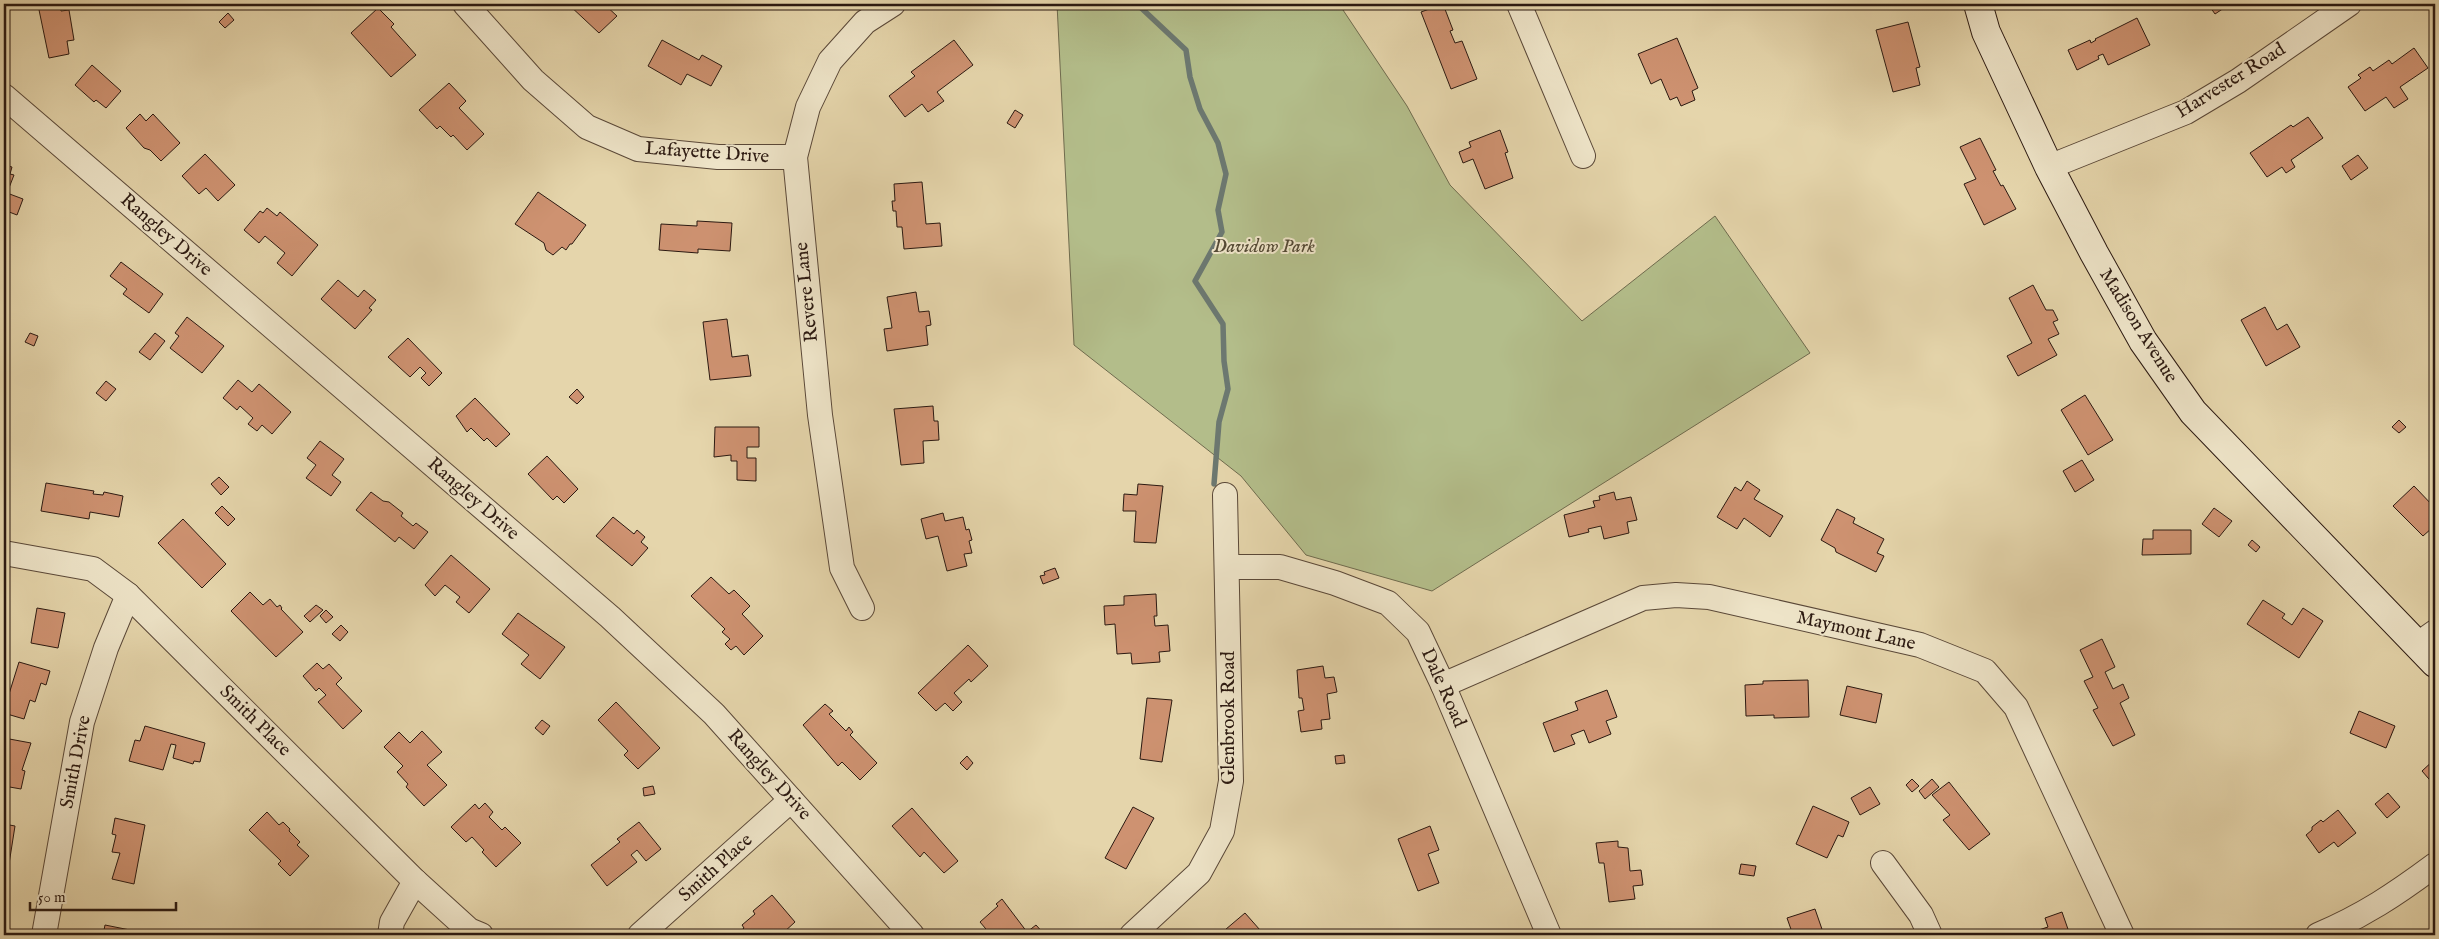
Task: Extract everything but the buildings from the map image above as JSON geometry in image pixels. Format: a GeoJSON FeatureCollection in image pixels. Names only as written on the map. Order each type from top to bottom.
{"type":"FeatureCollection","features":[{"type":"Feature","properties":{"kind":"street","name":"Lafayette Drive"},"geometry":{"type":"LineString","coordinates":[[464,4],[533,80],[587,127],[638,149],[718,157],[795,157]]}},
{"type":"Feature","properties":{"kind":"street","name":"Revere Lane"},"geometry":{"type":"LineString","coordinates":[[862,608],[842,568],[820,415],[795,157],[808,107],[830,62],[865,22],[893,4]]}},
{"type":"Feature","properties":{"kind":"street"},"geometry":{"type":"LineString","coordinates":[[1519,4],[1583,156]]}},
{"type":"Feature","properties":{"kind":"street","name":"Madison Avenue"},"geometry":{"type":"LineString","coordinates":[[1978,4],[1986,32],[2049,167],[2143,342],[2193,412],[2429,646]]}},
{"type":"Feature","properties":{"kind":"street","name":"Harvester Road"},"geometry":{"type":"LineString","coordinates":[[2049,167],[2186,112],[2238,81],[2349,4]]}},
{"type":"Feature","properties":{"kind":"street","name":"Rangley Drive"},"geometry":{"type":"LineString","coordinates":[[4,96],[610,617],[714,714],[912,935]]}},
{"type":"Feature","properties":{"kind":"street","name":"Glenbrook Road"},"geometry":{"type":"LineString","coordinates":[[1132,935],[1199,873],[1222,831],[1232,781],[1225,495]]}},
{"type":"Feature","properties":{"kind":"street","name":"Smith Place"},"geometry":{"type":"LineString","coordinates":[[4,553],[94,569],[128,595],[414,881],[469,930],[481,935]]}},
{"type":"Feature","properties":{"kind":"street","name":"Dale Road"},"geometry":{"type":"LineString","coordinates":[[1228,567],[1280,567],[1335,583],[1388,603],[1418,632],[1443,684],[1549,935]]}},
{"type":"Feature","properties":{"kind":"street","name":"Smith Drive"},"geometry":{"type":"LineString","coordinates":[[44,935],[82,722],[106,648],[128,595]]}},
{"type":"Feature","properties":{"kind":"street","name":"Maymont Lane"},"geometry":{"type":"LineString","coordinates":[[1443,684],[1643,598],[1676,595],[1709,596],[1920,645],[1986,671],[2016,707],[2122,935]]}},
{"type":"Feature","properties":{"kind":"street","name":"Smith Place"},"geometry":{"type":"LineString","coordinates":[[640,935],[791,800]]}},
{"type":"Feature","properties":{"kind":"street"},"geometry":{"type":"LineString","coordinates":[[1883,863],[1921,915],[1930,935]]}},
{"type":"Feature","properties":{"kind":"street"},"geometry":{"type":"LineString","coordinates":[[2318,935],[2354,920],[2390,898],[2435,865]]}},
{"type":"Feature","properties":{"kind":"street"},"geometry":{"type":"LineString","coordinates":[[390,935],[392,922],[414,881]]}},
{"type":"Feature","properties":{"kind":"green space","name":"Davidow Park"},"geometry":{"type":"Polygon","coordinates":[[[1057,4],[1339,4],[1407,106],[1450,185],[1582,321],[1715,216],[1810,353],[1432,591],[1306,555],[1241,476],[1074,345],[1057,4]]]}},
{"type":"Feature","properties":{"kind":"waterway"},"geometry":{"type":"LineString","coordinates":[[1137,4],[1186,50],[1190,77],[1200,109],[1218,143],[1226,174],[1218,210],[1222,232],[1195,281],[1223,324],[1224,361],[1228,389],[1219,422],[1214,484]]}}]}
